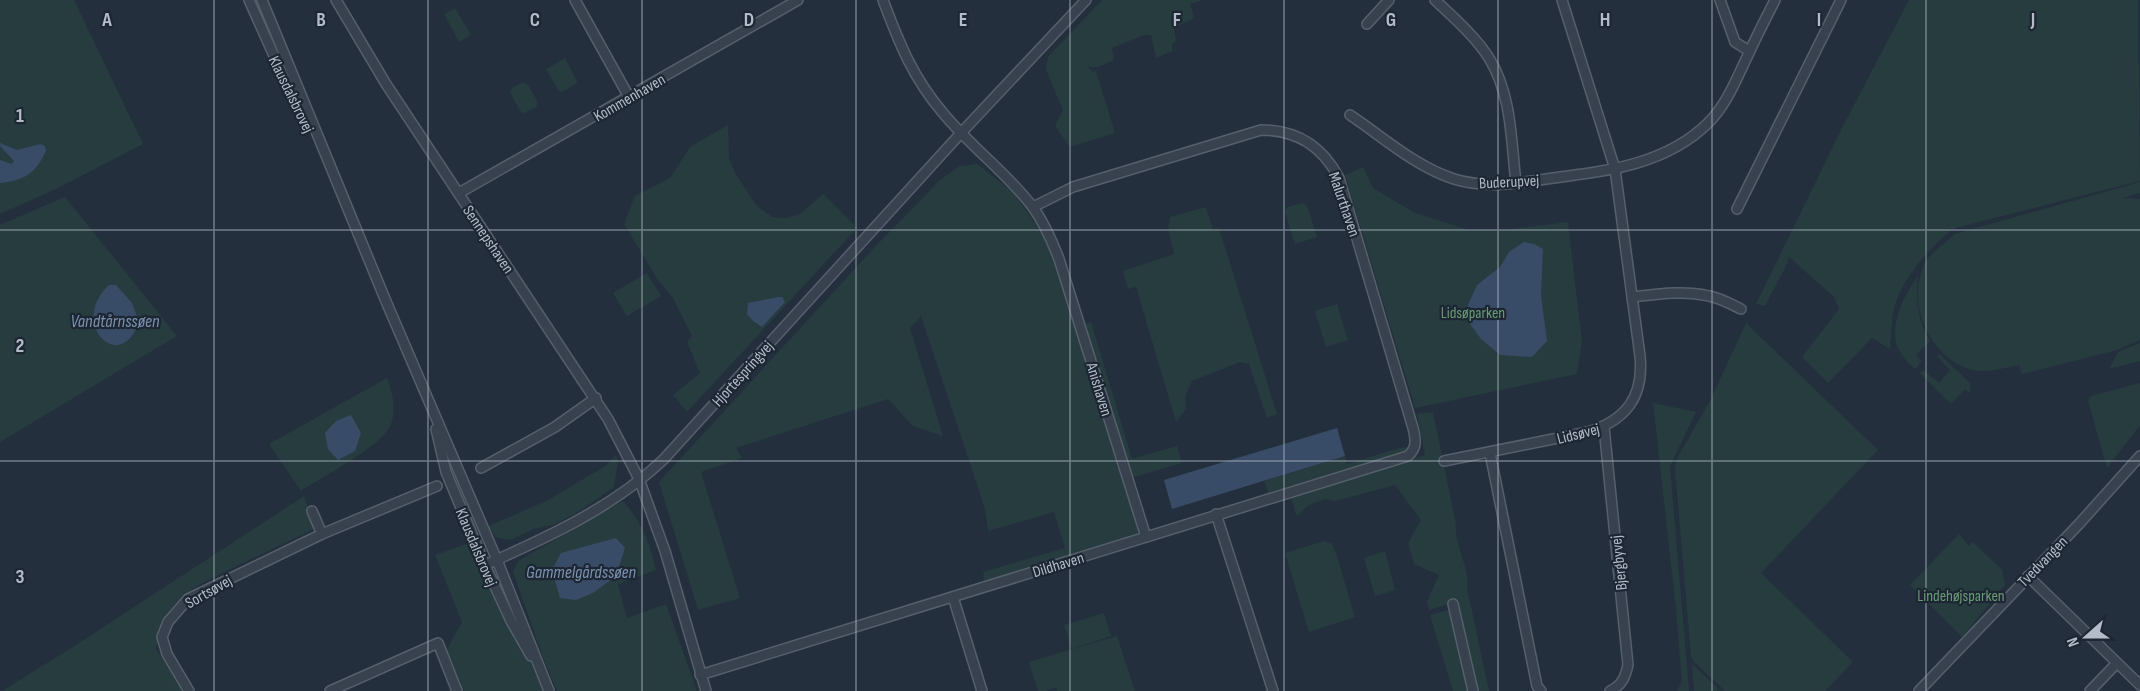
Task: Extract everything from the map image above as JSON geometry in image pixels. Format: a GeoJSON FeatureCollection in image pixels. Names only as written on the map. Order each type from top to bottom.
{"type":"FeatureCollection","features":[{"type":"Feature","properties":{"kind":"street","name":"Klausdalsbrovej"},"geometry":{"type":"LineString","coordinates":[[249,0],[284,78],[338,186]]}},
{"type":"Feature","properties":{"kind":"street","name":"Klausdalsbrovej"},"geometry":{"type":"LineString","coordinates":[[262,0],[433,413],[497,560],[549,691]]}},
{"type":"Feature","properties":{"kind":"street","name":"Sennepshaven"},"geometry":{"type":"LineString","coordinates":[[336,0],[386,84],[596,398],[639,479],[665,551],[706,691]]}},
{"type":"Feature","properties":{"kind":"street"},"geometry":{"type":"LineString","coordinates":[[574,0],[629,97]]}},
{"type":"Feature","properties":{"kind":"street","name":"Kommenhaven"},"geometry":{"type":"LineString","coordinates":[[459,193],[798,0]]}},
{"type":"Feature","properties":{"kind":"street"},"geometry":{"type":"LineString","coordinates":[[883,0],[899,44],[919,82],[943,114],[1033,207]]}},
{"type":"Feature","properties":{"kind":"street","name":"Hjortespringvej"},"geometry":{"type":"LineString","coordinates":[[485,565],[573,524],[620,495],[663,460],[1086,0]]}},
{"type":"Feature","properties":{"kind":"street"},"geometry":{"type":"LineString","coordinates":[[1367,24],[1389,0]]}},
{"type":"Feature","properties":{"kind":"street"},"geometry":{"type":"LineString","coordinates":[[1435,0],[1478,43],[1496,70],[1507,101],[1516,183]]}},
{"type":"Feature","properties":{"kind":"street","name":"Lidsøvej"},"geometry":{"type":"LineString","coordinates":[[1444,461],[1604,427],[1626,410],[1637,392],[1640,378],[1640,356],[1615,170],[1562,0]]}},
{"type":"Feature","properties":{"kind":"street"},"geometry":{"type":"LineString","coordinates":[[1720,0],[1735,42],[1749,51]]}},
{"type":"Feature","properties":{"kind":"street","name":"Buderupvej"},"geometry":{"type":"LineString","coordinates":[[1350,115],[1437,173],[1473,183],[1516,183],[1615,170],[1670,150],[1688,141],[1709,123],[1726,102],[1775,0]]}},
{"type":"Feature","properties":{"kind":"street"},"geometry":{"type":"LineString","coordinates":[[1737,209],[1841,0]]}},
{"type":"Feature","properties":{"kind":"street","name":"Malurthaven"},"geometry":{"type":"LineString","coordinates":[[1033,207],[1055,195],[1094,180],[1261,130],[1289,133],[1314,145],[1324,154],[1339,178],[1413,428],[1416,442],[1414,450]]}},
{"type":"Feature","properties":{"kind":"street","name":"Anishaven"},"geometry":{"type":"LineString","coordinates":[[1033,207],[1059,259],[1146,537]]}},
{"type":"Feature","properties":{"kind":"street"},"geometry":{"type":"LineString","coordinates":[[1632,297],[1672,292],[1694,294],[1712,296],[1741,309]]}},
{"type":"Feature","properties":{"kind":"street"},"geometry":{"type":"LineString","coordinates":[[481,468],[555,427],[596,398]]}},
{"type":"Feature","properties":{"kind":"street","name":"Klausdalsbrovej"},"geometry":{"type":"LineString","coordinates":[[433,413],[446,472],[511,621],[542,673]]}},
{"type":"Feature","properties":{"kind":"street","name":"Bjergbyvej"},"geometry":{"type":"LineString","coordinates":[[1604,427],[1628,665],[1625,679],[1618,687],[1610,691]]}},
{"type":"Feature","properties":{"kind":"street","name":"Dildhaven"},"geometry":{"type":"LineString","coordinates":[[700,675],[1408,456],[1414,450]]}},
{"type":"Feature","properties":{"kind":"street"},"geometry":{"type":"LineString","coordinates":[[1490,453],[1537,686],[1541,691]]}},
{"type":"Feature","properties":{"kind":"street","name":"Tvedvangen"},"geometry":{"type":"LineString","coordinates":[[1919,691],[2140,456]]}},
{"type":"Feature","properties":{"kind":"street","name":"Sortsøvej"},"geometry":{"type":"LineString","coordinates":[[189,691],[167,654],[162,637],[176,610],[188,600],[322,534],[438,486]]}},
{"type":"Feature","properties":{"kind":"street"},"geometry":{"type":"LineString","coordinates":[[312,511],[322,534]]}},
{"type":"Feature","properties":{"kind":"street"},"geometry":{"type":"LineString","coordinates":[[1216,514],[1273,691]]}},
{"type":"Feature","properties":{"kind":"street"},"geometry":{"type":"LineString","coordinates":[[2028,576],[2140,685]]}},
{"type":"Feature","properties":{"kind":"street"},"geometry":{"type":"LineString","coordinates":[[953,597],[982,691]]}},
{"type":"Feature","properties":{"kind":"street"},"geometry":{"type":"LineString","coordinates":[[1453,604],[1473,691]]}},
{"type":"Feature","properties":{"kind":"street"},"geometry":{"type":"LineString","coordinates":[[330,691],[438,643],[457,691]]}},
{"type":"Feature","properties":{"kind":"street"},"geometry":{"type":"LineString","coordinates":[[2090,691],[2117,663]]}},
{"type":"Feature","properties":{"kind":"green space"},"geometry":{"type":"Polygon","coordinates":[[[0,0],[74,0],[143,144],[58,188],[0,214],[0,0]]]}},
{"type":"Feature","properties":{"kind":"green space"},"geometry":{"type":"Polygon","coordinates":[[[1102,0],[1202,0],[1190,4],[1194,18],[1174,28],[1176,41],[1172,44],[1172,51],[1156,58],[1151,35],[1144,35],[1112,48],[1114,60],[1098,67],[1088,67],[1093,72],[1096,71],[1115,133],[1070,147],[1055,126],[1063,110],[1046,70],[1048,57],[1102,0]]]}},
{"type":"Feature","properties":{"kind":"green space"},"geometry":{"type":"Polygon","coordinates":[[[1909,0],[2138,0],[2140,181],[1955,228],[1924,256],[1899,294],[1894,307],[1890,349],[1872,338],[1828,383],[1802,357],[1839,309],[1834,297],[1789,257],[1765,306],[1756,304],[1843,126],[1909,0]]]}},
{"type":"Feature","properties":{"kind":"green space"},"geometry":{"type":"Polygon","coordinates":[[[455,8],[471,35],[459,42],[444,14],[455,8]]]}},
{"type":"Feature","properties":{"kind":"green space"},"geometry":{"type":"Polygon","coordinates":[[[565,58],[577,81],[576,84],[562,92],[559,91],[546,69],[565,58]]]}},
{"type":"Feature","properties":{"kind":"green space"},"geometry":{"type":"Polygon","coordinates":[[[523,82],[528,85],[538,103],[536,107],[524,113],[521,112],[510,93],[512,88],[523,82]]]}},
{"type":"Feature","properties":{"kind":"green space"},"geometry":{"type":"Polygon","coordinates":[[[728,125],[729,158],[735,173],[756,205],[772,217],[786,218],[800,214],[823,194],[857,228],[687,412],[673,395],[700,373],[687,342],[692,336],[673,298],[658,280],[624,224],[635,196],[670,178],[691,146],[728,125]]]}},
{"type":"Feature","properties":{"kind":"green space"},"geometry":{"type":"Polygon","coordinates":[[[977,164],[1012,191],[1035,223],[1057,262],[1075,327],[1091,322],[1132,459],[1177,446],[1182,463],[1124,480],[1138,526],[1137,535],[985,583],[983,572],[1065,548],[1054,512],[988,531],[985,509],[921,316],[910,328],[943,436],[913,426],[888,399],[736,448],[742,458],[701,472],[740,598],[698,610],[659,482],[873,249],[940,180],[960,166],[977,164]]]}},
{"type":"Feature","properties":{"kind":"green space","name":"Lidsøparken"},"geometry":{"type":"Polygon","coordinates":[[[1363,167],[1373,188],[1415,213],[1469,230],[1504,230],[1568,222],[1582,342],[1577,374],[1415,408],[1345,175],[1363,167]]]}},
{"type":"Feature","properties":{"kind":"green space"},"geometry":{"type":"Polygon","coordinates":[[[2140,182],[2140,193],[2123,198],[2140,199],[2140,340],[2117,350],[2022,374],[2019,365],[1988,371],[1969,369],[1942,352],[1932,340],[1920,310],[1918,294],[1920,278],[1928,258],[1954,234],[2140,182]]]}},
{"type":"Feature","properties":{"kind":"green space"},"geometry":{"type":"Polygon","coordinates":[[[65,197],[177,336],[0,442],[0,225],[65,197]]]}},
{"type":"Feature","properties":{"kind":"green space"},"geometry":{"type":"Polygon","coordinates":[[[1302,203],[1307,205],[1317,237],[1295,244],[1285,212],[1287,207],[1302,203]]]}},
{"type":"Feature","properties":{"kind":"green space"},"geometry":{"type":"Polygon","coordinates":[[[1206,207],[1213,229],[1219,228],[1277,414],[1267,418],[1249,364],[1240,362],[1192,381],[1185,397],[1186,409],[1176,422],[1136,287],[1128,289],[1123,271],[1174,254],[1168,230],[1170,217],[1206,207]]]}},
{"type":"Feature","properties":{"kind":"green space"},"geometry":{"type":"Polygon","coordinates":[[[647,273],[661,296],[627,316],[613,293],[647,273]]]}},
{"type":"Feature","properties":{"kind":"green space"},"geometry":{"type":"Polygon","coordinates":[[[1918,275],[1918,310],[1930,341],[1916,355],[1922,361],[1915,369],[1902,355],[1895,335],[1898,313],[1918,275]]]}},
{"type":"Feature","properties":{"kind":"green space"},"geometry":{"type":"Polygon","coordinates":[[[1337,304],[1348,340],[1326,347],[1315,311],[1337,304]]]}},
{"type":"Feature","properties":{"kind":"green space"},"geometry":{"type":"Polygon","coordinates":[[[1746,323],[1878,450],[1761,573],[1853,662],[1825,691],[1725,691],[1693,661],[1691,656],[1675,469],[1677,458],[1710,401],[1746,323]]]}},
{"type":"Feature","properties":{"kind":"green space"},"geometry":{"type":"Polygon","coordinates":[[[2140,343],[2140,361],[2109,369],[2118,352],[2140,343]]]}},
{"type":"Feature","properties":{"kind":"green space"},"geometry":{"type":"Polygon","coordinates":[[[1939,354],[1970,383],[1970,393],[1965,389],[1951,404],[1920,373],[1923,370],[1939,383],[1950,370],[1937,356],[1939,354]]]}},
{"type":"Feature","properties":{"kind":"green space"},"geometry":{"type":"Polygon","coordinates":[[[387,378],[394,412],[386,433],[365,451],[301,491],[269,444],[387,378]]]}},
{"type":"Feature","properties":{"kind":"green space"},"geometry":{"type":"Polygon","coordinates":[[[2140,383],[2140,425],[2107,468],[2088,401],[2091,396],[2140,383]]]}},
{"type":"Feature","properties":{"kind":"green space"},"geometry":{"type":"Polygon","coordinates":[[[1653,403],[1696,412],[1670,466],[1689,691],[1677,691],[1682,681],[1653,403]]]}},
{"type":"Feature","properties":{"kind":"green space"},"geometry":{"type":"Polygon","coordinates":[[[1433,412],[1489,691],[1475,691],[1455,602],[1429,610],[1427,602],[1439,575],[1414,564],[1408,543],[1421,520],[1395,485],[1335,501],[1325,499],[1307,506],[1297,516],[1291,498],[1272,504],[1264,481],[1345,456],[1347,464],[1399,448],[1410,447],[1413,459],[1425,455],[1417,414],[1433,412]]]}},
{"type":"Feature","properties":{"kind":"green space"},"geometry":{"type":"Polygon","coordinates":[[[616,454],[618,461],[614,487],[580,511],[553,525],[534,529],[510,540],[495,537],[489,526],[548,500],[607,465],[616,454]]]}},
{"type":"Feature","properties":{"kind":"green space"},"geometry":{"type":"Polygon","coordinates":[[[304,496],[314,529],[192,589],[176,603],[162,623],[156,649],[183,691],[2,691],[76,645],[304,496]]]}},
{"type":"Feature","properties":{"kind":"green space"},"geometry":{"type":"Polygon","coordinates":[[[623,501],[636,517],[644,533],[656,570],[618,584],[627,618],[666,604],[697,691],[557,691],[544,660],[513,572],[518,561],[623,501]]]}},
{"type":"Feature","properties":{"kind":"green space","name":"Lindehøjsparken"},"geometry":{"type":"Polygon","coordinates":[[[1959,534],[1969,546],[1973,542],[2002,570],[2005,585],[1962,637],[1910,585],[1959,534]]]}},
{"type":"Feature","properties":{"kind":"green space"},"geometry":{"type":"Polygon","coordinates":[[[1324,541],[1332,544],[1336,553],[1355,617],[1309,632],[1285,553],[1324,541]]]}},
{"type":"Feature","properties":{"kind":"green space"},"geometry":{"type":"Polygon","coordinates":[[[469,543],[506,621],[540,678],[545,691],[464,691],[447,649],[462,622],[435,555],[469,543]]]}},
{"type":"Feature","properties":{"kind":"green space"},"geometry":{"type":"Polygon","coordinates":[[[1385,551],[1395,590],[1375,596],[1364,558],[1385,551]]]}},
{"type":"Feature","properties":{"kind":"green space"},"geometry":{"type":"Polygon","coordinates":[[[1451,609],[1468,691],[1453,691],[1430,615],[1451,609]]]}},
{"type":"Feature","properties":{"kind":"green space"},"geometry":{"type":"Polygon","coordinates":[[[1104,613],[1111,636],[1072,649],[1064,625],[1104,613]]]}},
{"type":"Feature","properties":{"kind":"green space"},"geometry":{"type":"Polygon","coordinates":[[[1117,636],[1135,691],[1057,691],[1056,687],[1038,691],[1029,662],[1117,636]]]}},
{"type":"Feature","properties":{"kind":"green space"},"geometry":{"type":"Polygon","coordinates":[[[1692,664],[1721,691],[1694,691],[1692,664]]]}},
{"type":"Feature","properties":{"kind":"water"},"geometry":{"type":"Polygon","coordinates":[[[0,143],[17,150],[40,144],[45,146],[46,151],[38,165],[23,178],[0,183],[0,160],[12,164],[14,161],[0,146],[0,143]]]}},
{"type":"Feature","properties":{"kind":"water"},"geometry":{"type":"Polygon","coordinates":[[[1524,242],[1543,249],[1541,295],[1547,341],[1532,357],[1500,355],[1481,339],[1470,324],[1467,307],[1477,285],[1500,267],[1509,252],[1524,242]]]}},
{"type":"Feature","properties":{"kind":"water","name":"Vandtårnssøen"},"geometry":{"type":"Polygon","coordinates":[[[109,285],[116,285],[132,303],[139,322],[131,337],[121,344],[110,344],[95,328],[94,314],[98,300],[109,285]]]}},
{"type":"Feature","properties":{"kind":"water"},"geometry":{"type":"Polygon","coordinates":[[[782,297],[785,302],[762,327],[747,314],[748,303],[782,297]]]}},
{"type":"Feature","properties":{"kind":"water"},"geometry":{"type":"Polygon","coordinates":[[[351,415],[361,433],[355,451],[338,460],[328,449],[325,433],[336,421],[351,415]]]}},
{"type":"Feature","properties":{"kind":"water"},"geometry":{"type":"Polygon","coordinates":[[[1337,428],[1345,456],[1172,509],[1164,480],[1337,428]]]}},
{"type":"Feature","properties":{"kind":"water","name":"Gammelgårdssøen"},"geometry":{"type":"Polygon","coordinates":[[[616,538],[625,548],[616,576],[593,593],[576,600],[560,598],[552,570],[561,553],[616,538]]]}}]}
